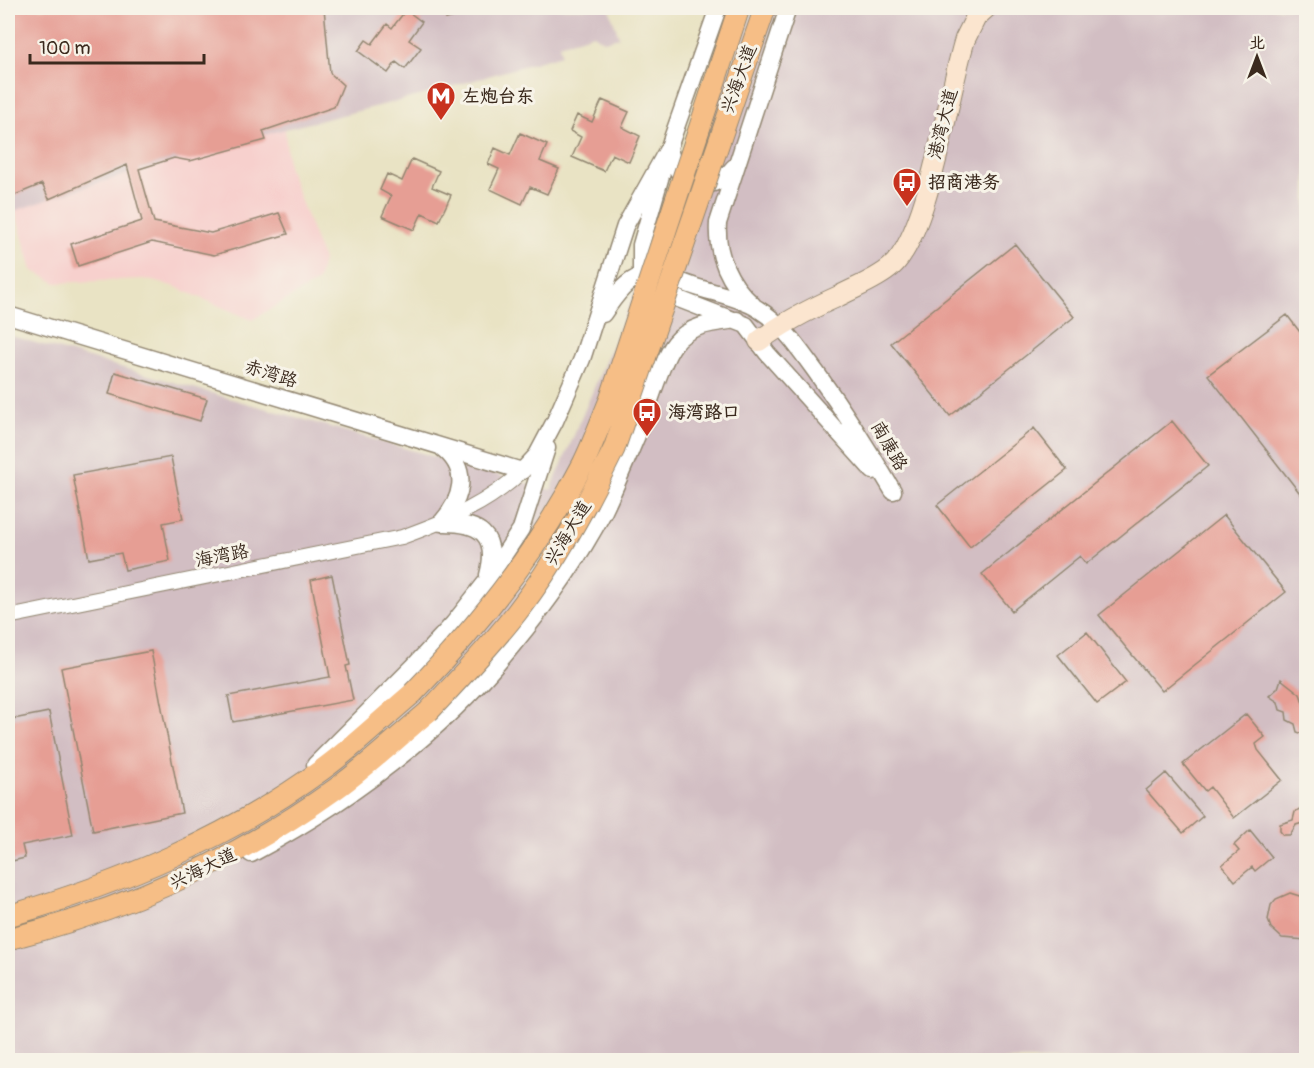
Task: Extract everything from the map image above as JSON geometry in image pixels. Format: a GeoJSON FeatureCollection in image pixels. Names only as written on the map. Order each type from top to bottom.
{"type":"FeatureCollection","features":[{"type":"Feature","properties":{"kind":"main road","name":"兴海大道"},"geometry":{"type":"LineString","coordinates":[[8,915],[118,881],[185,852],[239,824],[281,798],[325,768],[413,693],[455,650],[498,599],[542,535],[583,463],[610,400],[739,8]]}},
{"type":"Feature","properties":{"kind":"main road","name":"兴海大道"},"geometry":{"type":"LineString","coordinates":[[8,939],[61,925],[150,894],[195,874],[261,839],[339,787],[428,712],[481,656],[518,611],[566,538],[614,449],[765,8]]}},
{"type":"Feature","properties":{"kind":"main road","name":"港湾大道"},"geometry":{"type":"LineString","coordinates":[[759,341],[780,325],[873,279],[891,267],[905,251],[921,213],[965,39],[976,17],[986,8]]}},
{"type":"Feature","properties":{"kind":"street","name":"兴海大道"},"geometry":{"type":"LineString","coordinates":[[281,798],[379,703],[453,624],[486,582],[521,529],[555,421],[591,331],[625,226],[669,147],[718,8]]}},
{"type":"Feature","properties":{"kind":"street","name":"兴海大道"},"geometry":{"type":"LineString","coordinates":[[756,308],[742,296],[733,282],[719,253],[717,238],[721,209],[788,8]]}},
{"type":"Feature","properties":{"kind":"street"},"geometry":{"type":"LineString","coordinates":[[669,147],[672,163],[680,177],[695,185],[711,185],[725,179],[735,166]]}},
{"type":"Feature","properties":{"kind":"street"},"geometry":{"type":"LineString","coordinates":[[591,331],[627,281],[642,274],[641,245],[669,147]]}},
{"type":"Feature","properties":{"kind":"street","name":"南康路"},"geometry":{"type":"LineString","coordinates":[[642,274],[668,277],[756,308],[780,325],[854,425],[893,491],[842,439],[767,353],[746,325],[658,291],[650,286],[642,274]]}},
{"type":"Feature","properties":{"kind":"street","name":"赤湾路"},"geometry":{"type":"LineString","coordinates":[[8,315],[522,471]]}},
{"type":"Feature","properties":{"kind":"street","name":"兴海大道"},"geometry":{"type":"LineString","coordinates":[[150,894],[247,857],[277,840],[378,775],[427,736],[468,696],[512,646],[558,584],[603,512],[645,419],[675,344],[697,327],[737,320]]}},
{"type":"Feature","properties":{"kind":"street","name":"兴海大道"},"geometry":{"type":"LineString","coordinates":[[490,461],[511,461],[533,448],[542,434],[573,362],[591,331]]}},
{"type":"Feature","properties":{"kind":"street","name":"兴海大道"},"geometry":{"type":"LineString","coordinates":[[522,471],[537,455],[555,421]]}},
{"type":"Feature","properties":{"kind":"street"},"geometry":{"type":"LineString","coordinates":[[436,444],[457,463],[462,478],[456,504],[441,523]]}},
{"type":"Feature","properties":{"kind":"street","name":"海湾路"},"geometry":{"type":"LineString","coordinates":[[8,617],[402,537],[441,523],[493,496],[522,471]]}},
{"type":"Feature","properties":{"kind":"street"},"geometry":{"type":"LineString","coordinates":[[441,523],[471,525],[485,535],[492,553],[486,582]]}},
{"type":"Feature","properties":{"kind":"shaded area"},"geometry":{"type":"Polygon","coordinates":[[[8,8],[124,8],[283,102],[288,166],[323,260],[318,281],[252,320],[173,286],[143,279],[56,283],[32,270],[11,197],[8,8]]]}},
{"type":"Feature","properties":{"kind":"shaded area"},"geometry":{"type":"Polygon","coordinates":[[[8,8],[609,8],[619,37],[604,41],[593,34],[559,45],[561,55],[423,95],[281,130],[94,184],[8,213],[8,8]]]}},
{"type":"Feature","properties":{"kind":"shaded area"},"geometry":{"type":"Polygon","coordinates":[[[754,8],[1306,8],[1306,1060],[8,1060],[8,335],[551,490],[754,8]]]}},
{"type":"Feature","properties":{"kind":"building"},"geometry":{"type":"Polygon","coordinates":[[[8,8],[324,8],[330,73],[343,85],[334,107],[263,131],[266,140],[190,161],[174,158],[139,169],[154,222],[211,233],[279,213],[288,234],[214,255],[152,242],[78,266],[71,244],[142,221],[127,165],[49,199],[42,184],[8,198],[8,8]]]}},
{"type":"Feature","properties":{"kind":"building"},"geometry":{"type":"Polygon","coordinates":[[[443,8],[478,8],[478,11],[446,19],[443,8]]]}},
{"type":"Feature","properties":{"kind":"building"},"geometry":{"type":"Polygon","coordinates":[[[406,10],[422,22],[409,40],[421,48],[405,69],[396,62],[388,73],[358,51],[366,40],[372,44],[387,24],[392,28],[406,10]]]}},
{"type":"Feature","properties":{"kind":"building"},"geometry":{"type":"Polygon","coordinates":[[[602,100],[629,112],[622,127],[640,136],[629,162],[612,154],[604,171],[572,157],[581,137],[570,131],[577,115],[592,122],[602,100]]]}},
{"type":"Feature","properties":{"kind":"building"},"geometry":{"type":"Polygon","coordinates":[[[520,133],[547,145],[540,161],[559,169],[547,194],[530,187],[522,204],[490,189],[499,169],[488,164],[495,148],[510,155],[520,133]]]}},
{"type":"Feature","properties":{"kind":"building"},"geometry":{"type":"Polygon","coordinates":[[[412,159],[439,171],[432,187],[451,195],[439,221],[422,213],[414,230],[382,216],[391,196],[380,190],[387,174],[402,181],[412,159]]]}},
{"type":"Feature","properties":{"kind":"building"},"geometry":{"type":"Polygon","coordinates":[[[1015,244],[1074,317],[950,416],[891,343],[1015,244]]]}},
{"type":"Feature","properties":{"kind":"building"},"geometry":{"type":"Polygon","coordinates":[[[1287,315],[1306,340],[1306,501],[1208,375],[1287,315]]]}},
{"type":"Feature","properties":{"kind":"building"},"geometry":{"type":"Polygon","coordinates":[[[115,372],[207,399],[200,421],[109,394],[115,372]]]}},
{"type":"Feature","properties":{"kind":"building"},"geometry":{"type":"Polygon","coordinates":[[[1172,421],[1208,466],[1086,564],[1080,556],[1012,611],[982,574],[1172,421]]]}},
{"type":"Feature","properties":{"kind":"building"},"geometry":{"type":"Polygon","coordinates":[[[1034,428],[1067,470],[970,547],[937,505],[1034,428]]]}},
{"type":"Feature","properties":{"kind":"building"},"geometry":{"type":"Polygon","coordinates":[[[171,457],[183,519],[163,523],[170,561],[125,570],[121,553],[89,559],[73,475],[171,457]]]}},
{"type":"Feature","properties":{"kind":"building"},"geometry":{"type":"Polygon","coordinates":[[[1224,515],[1286,592],[1162,691],[1099,615],[1224,515]]]}},
{"type":"Feature","properties":{"kind":"building"},"geometry":{"type":"Polygon","coordinates":[[[332,575],[350,665],[346,666],[353,700],[233,722],[228,696],[330,677],[311,580],[332,575]]]}},
{"type":"Feature","properties":{"kind":"building"},"geometry":{"type":"Polygon","coordinates":[[[1087,632],[1126,682],[1097,704],[1058,655],[1087,632]]]}},
{"type":"Feature","properties":{"kind":"building"},"geometry":{"type":"Polygon","coordinates":[[[151,651],[182,813],[93,831],[61,668],[151,651]]]}},
{"type":"Feature","properties":{"kind":"building"},"geometry":{"type":"Polygon","coordinates":[[[1281,679],[1300,694],[1306,705],[1306,735],[1297,732],[1295,724],[1287,720],[1286,712],[1280,710],[1278,702],[1269,696],[1278,688],[1281,679]]]}},
{"type":"Feature","properties":{"kind":"building"},"geometry":{"type":"Polygon","coordinates":[[[49,712],[73,835],[22,845],[25,858],[8,862],[8,799],[12,798],[8,778],[8,720],[49,712]]]}},
{"type":"Feature","properties":{"kind":"building"},"geometry":{"type":"Polygon","coordinates":[[[1246,714],[1265,737],[1256,744],[1258,750],[1282,780],[1234,818],[1210,787],[1205,791],[1183,764],[1246,714]]]}},
{"type":"Feature","properties":{"kind":"building"},"geometry":{"type":"Polygon","coordinates":[[[1166,773],[1203,816],[1183,833],[1146,790],[1166,773]]]}},
{"type":"Feature","properties":{"kind":"building"},"geometry":{"type":"Polygon","coordinates":[[[1301,808],[1306,809],[1306,822],[1296,825],[1290,835],[1283,835],[1280,831],[1280,824],[1293,820],[1295,812],[1301,808]]]}},
{"type":"Feature","properties":{"kind":"building"},"geometry":{"type":"Polygon","coordinates":[[[1250,830],[1272,857],[1255,871],[1252,867],[1235,881],[1222,865],[1239,851],[1234,845],[1250,830]]]}},
{"type":"Feature","properties":{"kind":"building"},"geometry":{"type":"Polygon","coordinates":[[[1290,893],[1306,898],[1306,940],[1282,938],[1271,928],[1268,920],[1271,905],[1276,899],[1290,893]]]}},
{"type":"Feature","properties":{"kind":"place","name":"左炮台东"},"geometry":{"type":"Point","coordinates":[441,122]}},
{"type":"Feature","properties":{"kind":"place","name":"招商港务"},"geometry":{"type":"Point","coordinates":[907,208]}},
{"type":"Feature","properties":{"kind":"place","name":"海湾路口"},"geometry":{"type":"Point","coordinates":[647,438]}}]}
